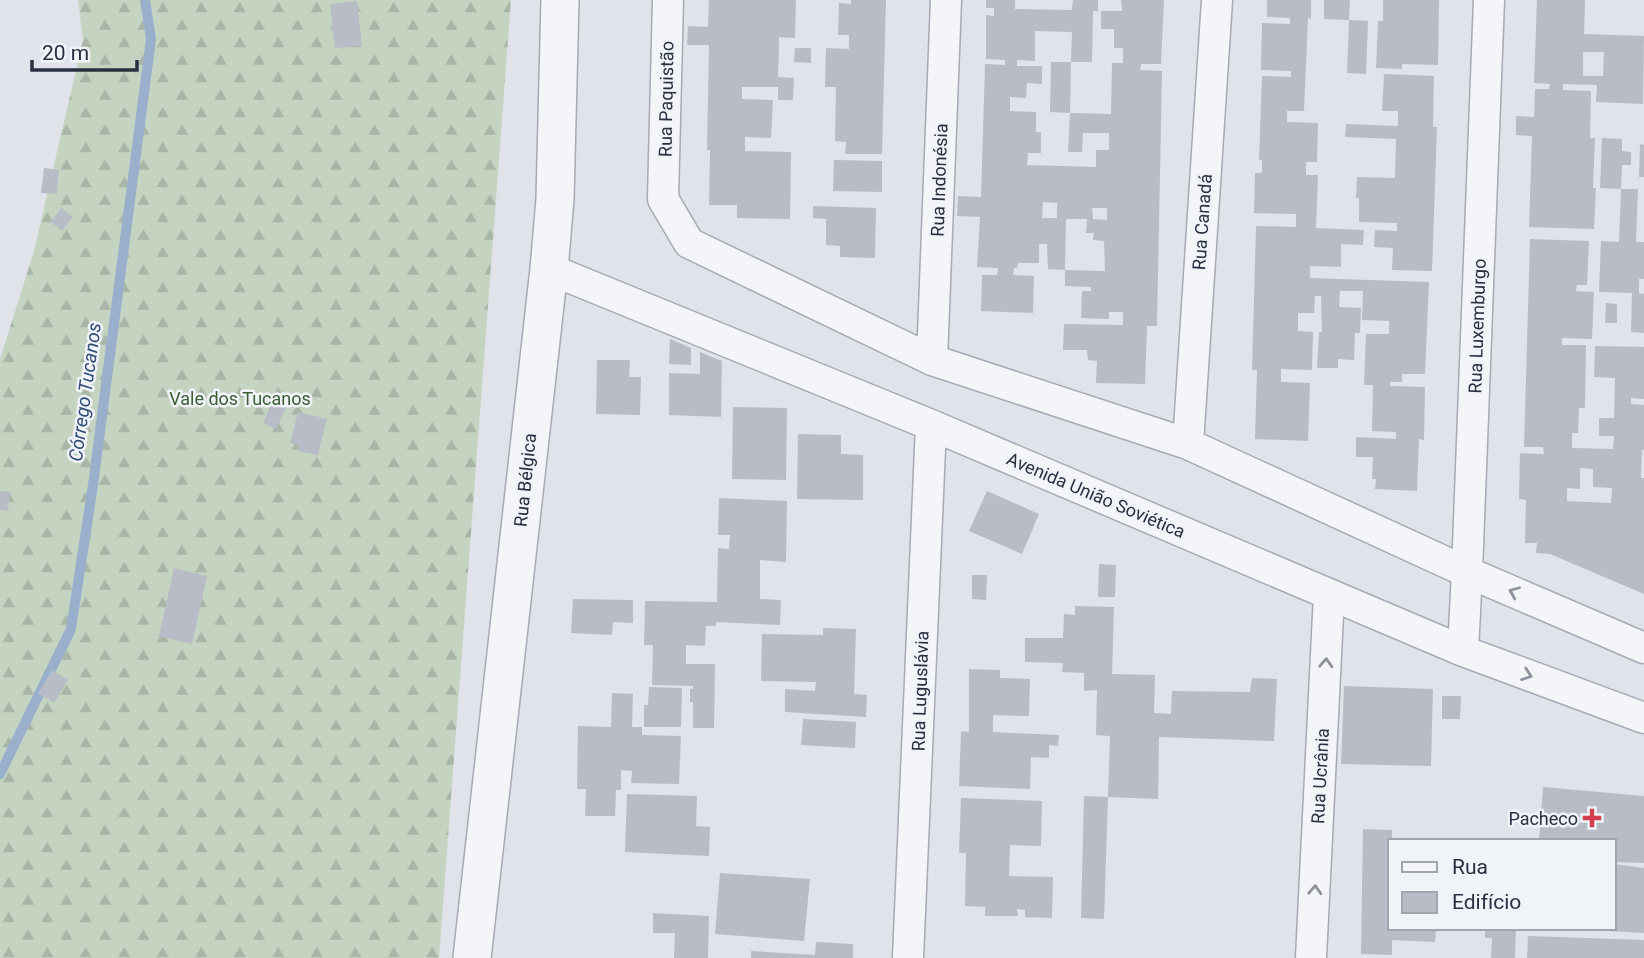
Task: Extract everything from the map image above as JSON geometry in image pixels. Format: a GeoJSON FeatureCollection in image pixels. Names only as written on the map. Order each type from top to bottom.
{"type":"FeatureCollection","features":[{"type":"Feature","properties":{"kind":"street","name":"Rua Bélgica"},"geometry":{"type":"LineString","coordinates":[[472,958],[549,269],[555,199],[560,0]]}},
{"type":"Feature","properties":{"kind":"street","name":"Rua Paquistão"},"geometry":{"type":"LineString","coordinates":[[668,0],[663,199],[689,243],[932,360]]}},
{"type":"Feature","properties":{"kind":"street","name":"Rua Indonésia"},"geometry":{"type":"LineString","coordinates":[[932,360],[946,0]]}},
{"type":"Feature","properties":{"kind":"street","name":"Rua Canadá"},"geometry":{"type":"LineString","coordinates":[[1188,444],[1217,0]]}},
{"type":"Feature","properties":{"kind":"street","name":"Rua Luxemburgo"},"geometry":{"type":"LineString","coordinates":[[1463,651],[1489,0]]}},
{"type":"Feature","properties":{"kind":"street","name":"Avenida União Soviética"},"geometry":{"type":"LineString","coordinates":[[549,269],[931,425],[1463,651],[1644,718]]}},
{"type":"Feature","properties":{"kind":"street"},"geometry":{"type":"LineString","coordinates":[[932,360],[1188,444],[1468,572],[1644,648]]}},
{"type":"Feature","properties":{"kind":"street","name":"Rua Luguslávia"},"geometry":{"type":"LineString","coordinates":[[908,958],[931,425]]}},
{"type":"Feature","properties":{"kind":"street","name":"Rua Ucrânia"},"geometry":{"type":"LineString","coordinates":[[1311,958],[1329,594]]}},
{"type":"Feature","properties":{"kind":"green space","name":"Vale dos Tucanos"},"geometry":{"type":"Polygon","coordinates":[[[78,0],[511,0],[439,958],[0,958],[0,359],[34,251],[83,40],[78,0]]]}},
{"type":"Feature","properties":{"kind":"building"},"geometry":{"type":"Polygon","coordinates":[[[709,0],[796,0],[795,38],[779,37],[778,77],[794,78],[793,100],[778,100],[778,87],[742,87],[742,99],[773,100],[771,138],[745,137],[745,151],[791,152],[790,219],[737,218],[737,205],[709,205],[709,45],[687,45],[688,26],[708,27],[709,0]]]}},
{"type":"Feature","properties":{"kind":"building"},"geometry":{"type":"Polygon","coordinates":[[[851,0],[886,0],[882,154],[845,154],[846,142],[835,141],[836,87],[825,87],[826,48],[849,49],[849,35],[838,35],[839,3],[851,4],[851,0]]]}},
{"type":"Feature","properties":{"kind":"building"},"geometry":{"type":"Polygon","coordinates":[[[986,0],[1015,0],[1015,9],[1072,10],[1073,0],[1098,0],[1098,11],[1093,11],[1092,62],[1071,62],[1072,32],[1035,31],[1035,61],[1017,60],[1017,66],[1042,66],[1042,84],[1027,83],[1026,98],[1010,97],[1010,111],[1036,112],[1036,132],[1041,132],[1041,153],[1028,153],[1027,165],[1096,167],[1096,150],[1109,150],[1109,133],[1083,133],[1082,152],[1068,152],[1070,113],[1111,114],[1112,63],[1123,63],[1123,48],[1114,48],[1114,29],[1101,29],[1101,11],[1122,11],[1121,0],[1164,0],[1161,64],[1141,64],[1140,70],[1162,71],[1157,326],[1147,326],[1145,384],[1096,383],[1097,361],[1088,360],[1087,350],[1063,350],[1064,324],[1123,325],[1123,312],[1109,312],[1109,319],[1081,318],[1082,291],[1091,291],[1091,287],[1065,286],[1065,270],[1048,269],[1047,244],[1039,244],[1039,263],[1018,263],[1017,268],[1014,268],[1013,275],[1034,276],[1033,313],[981,311],[982,275],[997,275],[998,268],[977,267],[980,217],[957,216],[958,196],[981,197],[985,64],[1005,65],[1005,60],[986,59],[986,15],[994,16],[994,8],[986,8],[986,0]],[[1043,202],[1042,218],[1057,218],[1057,203],[1043,202]],[[1092,208],[1093,219],[1107,220],[1107,208],[1092,208]],[[1066,219],[1065,270],[1105,271],[1104,241],[1093,240],[1094,233],[1086,233],[1087,219],[1066,219]]]}},
{"type":"Feature","properties":{"kind":"building"},"geometry":{"type":"Polygon","coordinates":[[[1267,0],[1311,0],[1304,111],[1287,111],[1287,122],[1318,123],[1317,162],[1306,162],[1306,175],[1318,175],[1316,228],[1364,230],[1363,245],[1341,244],[1341,267],[1310,266],[1310,278],[1429,282],[1425,374],[1402,374],[1402,382],[1390,382],[1390,386],[1425,387],[1424,440],[1419,439],[1417,491],[1375,489],[1376,479],[1372,479],[1373,457],[1356,457],[1356,437],[1396,439],[1396,432],[1372,431],[1373,385],[1364,385],[1366,334],[1389,334],[1389,321],[1362,320],[1363,291],[1340,291],[1339,307],[1361,308],[1360,333],[1355,333],[1354,360],[1338,359],[1338,368],[1317,368],[1319,332],[1322,332],[1321,296],[1315,296],[1314,313],[1298,313],[1298,331],[1313,332],[1312,370],[1281,369],[1281,382],[1310,383],[1308,441],[1255,439],[1257,370],[1252,370],[1256,226],[1296,227],[1296,214],[1254,213],[1255,173],[1262,173],[1262,160],[1259,160],[1262,76],[1291,77],[1291,71],[1261,70],[1262,23],[1290,24],[1290,18],[1267,17],[1267,0]]]}},
{"type":"Feature","properties":{"kind":"building"},"geometry":{"type":"Polygon","coordinates":[[[1324,0],[1350,0],[1349,20],[1324,19],[1324,0]]]}},
{"type":"Feature","properties":{"kind":"building"},"geometry":{"type":"Polygon","coordinates":[[[1383,0],[1439,0],[1438,65],[1402,64],[1402,69],[1376,68],[1378,21],[1383,21],[1383,0]]]}},
{"type":"Feature","properties":{"kind":"building"},"geometry":{"type":"Polygon","coordinates":[[[1537,0],[1585,0],[1584,34],[1644,36],[1643,104],[1596,102],[1597,85],[1563,84],[1563,90],[1591,91],[1590,138],[1595,138],[1594,229],[1529,227],[1532,136],[1516,135],[1516,116],[1534,117],[1535,89],[1549,89],[1550,84],[1534,83],[1537,0]],[[1583,52],[1583,76],[1603,76],[1604,52],[1583,52]]]}},
{"type":"Feature","properties":{"kind":"building"},"geometry":{"type":"Polygon","coordinates":[[[357,1],[362,46],[335,48],[330,4],[357,1]]]}},
{"type":"Feature","properties":{"kind":"building"},"geometry":{"type":"Polygon","coordinates":[[[1349,20],[1368,21],[1366,74],[1347,73],[1349,20]]]}},
{"type":"Feature","properties":{"kind":"building"},"geometry":{"type":"Polygon","coordinates":[[[795,48],[811,48],[811,63],[794,62],[795,48]]]}},
{"type":"Feature","properties":{"kind":"building"},"geometry":{"type":"Polygon","coordinates":[[[1051,62],[1071,62],[1070,113],[1050,112],[1051,62]]]}},
{"type":"Feature","properties":{"kind":"building"},"geometry":{"type":"Polygon","coordinates":[[[1384,74],[1434,76],[1433,127],[1437,127],[1432,271],[1392,270],[1393,248],[1374,247],[1375,230],[1397,231],[1397,223],[1359,222],[1357,177],[1395,178],[1396,139],[1345,137],[1346,124],[1398,126],[1398,111],[1382,111],[1384,74]]]}},
{"type":"Feature","properties":{"kind":"building"},"geometry":{"type":"Polygon","coordinates":[[[1602,138],[1622,139],[1622,151],[1631,152],[1631,165],[1622,165],[1621,189],[1600,188],[1602,138]]]}},
{"type":"Feature","properties":{"kind":"building"},"geometry":{"type":"Polygon","coordinates":[[[1640,144],[1644,145],[1644,177],[1639,177],[1640,144]]]}},
{"type":"Feature","properties":{"kind":"building"},"geometry":{"type":"Polygon","coordinates":[[[834,160],[882,161],[882,192],[833,191],[834,160]]]}},
{"type":"Feature","properties":{"kind":"building"},"geometry":{"type":"Polygon","coordinates":[[[44,168],[59,170],[57,194],[41,193],[44,168]]]}},
{"type":"Feature","properties":{"kind":"building"},"geometry":{"type":"Polygon","coordinates":[[[1621,189],[1638,189],[1636,242],[1644,242],[1644,279],[1639,279],[1639,293],[1644,294],[1644,333],[1631,332],[1632,293],[1599,292],[1601,241],[1619,242],[1621,189]]]}},
{"type":"Feature","properties":{"kind":"building"},"geometry":{"type":"Polygon","coordinates":[[[813,206],[876,208],[875,258],[840,257],[840,246],[826,245],[826,219],[813,218],[813,206]]]}},
{"type":"Feature","properties":{"kind":"building"},"geometry":{"type":"Polygon","coordinates":[[[61,208],[73,217],[62,231],[51,222],[61,208]]]}},
{"type":"Feature","properties":{"kind":"building"},"geometry":{"type":"Polygon","coordinates":[[[1530,239],[1589,241],[1587,285],[1577,285],[1576,291],[1594,292],[1592,339],[1562,338],[1562,345],[1586,345],[1585,408],[1579,408],[1578,433],[1572,433],[1572,448],[1613,449],[1614,436],[1599,436],[1599,418],[1614,418],[1615,378],[1594,377],[1595,346],[1644,347],[1644,399],[1631,398],[1631,404],[1644,405],[1641,478],[1644,478],[1644,594],[1550,554],[1536,553],[1537,543],[1525,543],[1526,500],[1519,499],[1520,453],[1544,454],[1543,447],[1524,447],[1530,239]],[[1580,468],[1580,489],[1567,488],[1567,501],[1611,503],[1612,488],[1593,487],[1593,469],[1580,468]]]}},
{"type":"Feature","properties":{"kind":"building"},"geometry":{"type":"Polygon","coordinates":[[[1606,303],[1617,304],[1617,323],[1605,323],[1606,303]]]}},
{"type":"Feature","properties":{"kind":"building"},"geometry":{"type":"Polygon","coordinates":[[[670,339],[691,348],[691,365],[669,364],[670,339]]]}},
{"type":"Feature","properties":{"kind":"building"},"geometry":{"type":"Polygon","coordinates":[[[700,352],[722,361],[721,417],[669,415],[669,373],[700,374],[700,352]]]}},
{"type":"Feature","properties":{"kind":"building"},"geometry":{"type":"Polygon","coordinates":[[[597,360],[630,360],[629,377],[641,377],[640,415],[596,414],[597,360]]]}},
{"type":"Feature","properties":{"kind":"building"},"geometry":{"type":"Polygon","coordinates":[[[277,391],[290,398],[276,429],[263,423],[277,391]]]}},
{"type":"Feature","properties":{"kind":"building"},"geometry":{"type":"Polygon","coordinates":[[[733,407],[787,408],[786,480],[732,479],[733,407]]]}},
{"type":"Feature","properties":{"kind":"building"},"geometry":{"type":"Polygon","coordinates":[[[298,412],[327,419],[318,455],[298,451],[299,445],[290,443],[298,412]]]}},
{"type":"Feature","properties":{"kind":"building"},"geometry":{"type":"Polygon","coordinates":[[[798,434],[841,435],[841,454],[863,455],[863,500],[797,499],[798,434]]]}},
{"type":"Feature","properties":{"kind":"building"},"geometry":{"type":"Polygon","coordinates":[[[0,491],[10,492],[8,511],[0,510],[0,491]]]}},
{"type":"Feature","properties":{"kind":"building"},"geometry":{"type":"Polygon","coordinates":[[[987,491],[1039,514],[1022,554],[969,531],[987,491]]]}},
{"type":"Feature","properties":{"kind":"building"},"geometry":{"type":"Polygon","coordinates":[[[719,498],[787,501],[786,562],[760,560],[760,599],[781,600],[780,625],[716,622],[716,626],[706,626],[705,646],[686,645],[686,664],[715,664],[714,728],[693,728],[690,689],[693,689],[693,686],[652,685],[653,645],[644,645],[645,601],[717,602],[718,548],[729,549],[730,535],[718,535],[719,498]]]}},
{"type":"Feature","properties":{"kind":"building"},"geometry":{"type":"Polygon","coordinates":[[[1099,564],[1116,565],[1115,597],[1098,597],[1099,564]]]}},
{"type":"Feature","properties":{"kind":"building"},"geometry":{"type":"Polygon","coordinates":[[[174,568],[207,576],[192,644],[159,636],[174,568]]]}},
{"type":"Feature","properties":{"kind":"building"},"geometry":{"type":"Polygon","coordinates":[[[972,575],[987,575],[986,600],[972,599],[972,575]]]}},
{"type":"Feature","properties":{"kind":"building"},"geometry":{"type":"Polygon","coordinates":[[[573,599],[633,600],[633,623],[613,622],[612,635],[571,633],[573,599]]]}},
{"type":"Feature","properties":{"kind":"building"},"geometry":{"type":"Polygon","coordinates":[[[1075,606],[1114,607],[1112,674],[1155,675],[1154,713],[1171,714],[1172,691],[1250,692],[1252,678],[1277,679],[1274,741],[1159,737],[1158,799],[1108,797],[1110,736],[1096,735],[1097,690],[1084,691],[1084,673],[1062,672],[1063,663],[1025,662],[1025,638],[1063,638],[1064,614],[1075,615],[1075,606]]]}},
{"type":"Feature","properties":{"kind":"building"},"geometry":{"type":"Polygon","coordinates":[[[823,628],[856,629],[854,694],[867,695],[866,717],[785,712],[785,689],[815,691],[816,682],[761,681],[762,634],[823,635],[823,628]]]}},
{"type":"Feature","properties":{"kind":"building"},"geometry":{"type":"Polygon","coordinates":[[[969,669],[1000,670],[1000,678],[1030,679],[1029,716],[993,715],[993,732],[1059,735],[1058,746],[1049,745],[1049,758],[1031,757],[1030,789],[959,786],[961,731],[969,732],[969,669]]]}},
{"type":"Feature","properties":{"kind":"building"},"geometry":{"type":"Polygon","coordinates":[[[52,670],[68,680],[54,703],[38,693],[52,670]]]}},
{"type":"Feature","properties":{"kind":"building"},"geometry":{"type":"Polygon","coordinates":[[[1344,686],[1433,689],[1431,766],[1341,764],[1344,686]]]}},
{"type":"Feature","properties":{"kind":"building"},"geometry":{"type":"Polygon","coordinates":[[[649,687],[682,688],[681,727],[644,727],[644,705],[648,705],[649,687]]]}},
{"type":"Feature","properties":{"kind":"building"},"geometry":{"type":"Polygon","coordinates":[[[612,693],[633,694],[632,727],[642,727],[642,735],[681,736],[679,784],[631,783],[632,771],[621,770],[621,790],[616,790],[615,816],[585,816],[586,789],[577,789],[578,726],[611,727],[612,693]]]}},
{"type":"Feature","properties":{"kind":"building"},"geometry":{"type":"Polygon","coordinates":[[[1442,696],[1461,696],[1460,719],[1442,719],[1442,696]]]}},
{"type":"Feature","properties":{"kind":"building"},"geometry":{"type":"Polygon","coordinates":[[[803,719],[856,722],[855,748],[801,745],[803,719]]]}},
{"type":"Feature","properties":{"kind":"building","name":"Pacheco"},"geometry":{"type":"Polygon","coordinates":[[[1543,787],[1644,796],[1644,863],[1616,862],[1616,839],[1539,839],[1543,787]]]}},
{"type":"Feature","properties":{"kind":"building"},"geometry":{"type":"Polygon","coordinates":[[[627,794],[697,796],[696,826],[710,827],[709,856],[625,852],[627,794]]]}},
{"type":"Feature","properties":{"kind":"building"},"geometry":{"type":"Polygon","coordinates":[[[1084,796],[1108,797],[1104,919],[1081,918],[1084,796]]]}},
{"type":"Feature","properties":{"kind":"building"},"geometry":{"type":"Polygon","coordinates":[[[961,798],[1042,801],[1041,846],[1010,845],[1009,876],[1053,877],[1052,918],[1025,917],[1025,910],[1017,909],[1018,916],[985,916],[985,907],[965,906],[966,853],[959,853],[961,798]]]}},
{"type":"Feature","properties":{"kind":"building"},"geometry":{"type":"Polygon","coordinates":[[[1363,829],[1392,830],[1392,839],[1388,839],[1388,930],[1436,930],[1435,942],[1392,940],[1392,955],[1361,954],[1363,829]]]}},
{"type":"Feature","properties":{"kind":"building"},"geometry":{"type":"Polygon","coordinates":[[[1616,864],[1644,868],[1644,933],[1593,930],[1616,930],[1616,864]]]}},
{"type":"Feature","properties":{"kind":"building"},"geometry":{"type":"Polygon","coordinates":[[[720,873],[810,879],[804,941],[715,934],[720,873]]]}},
{"type":"Feature","properties":{"kind":"building"},"geometry":{"type":"Polygon","coordinates":[[[653,913],[709,916],[708,958],[674,958],[675,933],[653,933],[653,913]]]}},
{"type":"Feature","properties":{"kind":"building"},"geometry":{"type":"Polygon","coordinates":[[[1485,930],[1516,930],[1515,958],[1491,958],[1492,938],[1485,938],[1485,930]]]}},
{"type":"Feature","properties":{"kind":"building"},"geometry":{"type":"Polygon","coordinates":[[[1528,936],[1644,940],[1644,958],[1527,958],[1528,936]]]}},
{"type":"Feature","properties":{"kind":"building"},"geometry":{"type":"Polygon","coordinates":[[[816,942],[853,944],[853,958],[751,958],[751,951],[815,955],[816,942]]]}},
{"type":"Feature","properties":{"kind":"waterway","name":"Córrego Tucanos"},"geometry":{"type":"LineString","coordinates":[[0,774],[71,629],[93,485],[151,39],[145,0]]}},
{"type":"Feature","properties":{"kind":"place","name":"Pacheco"},"geometry":{"type":"Point","coordinates":[1592,818]}}]}
